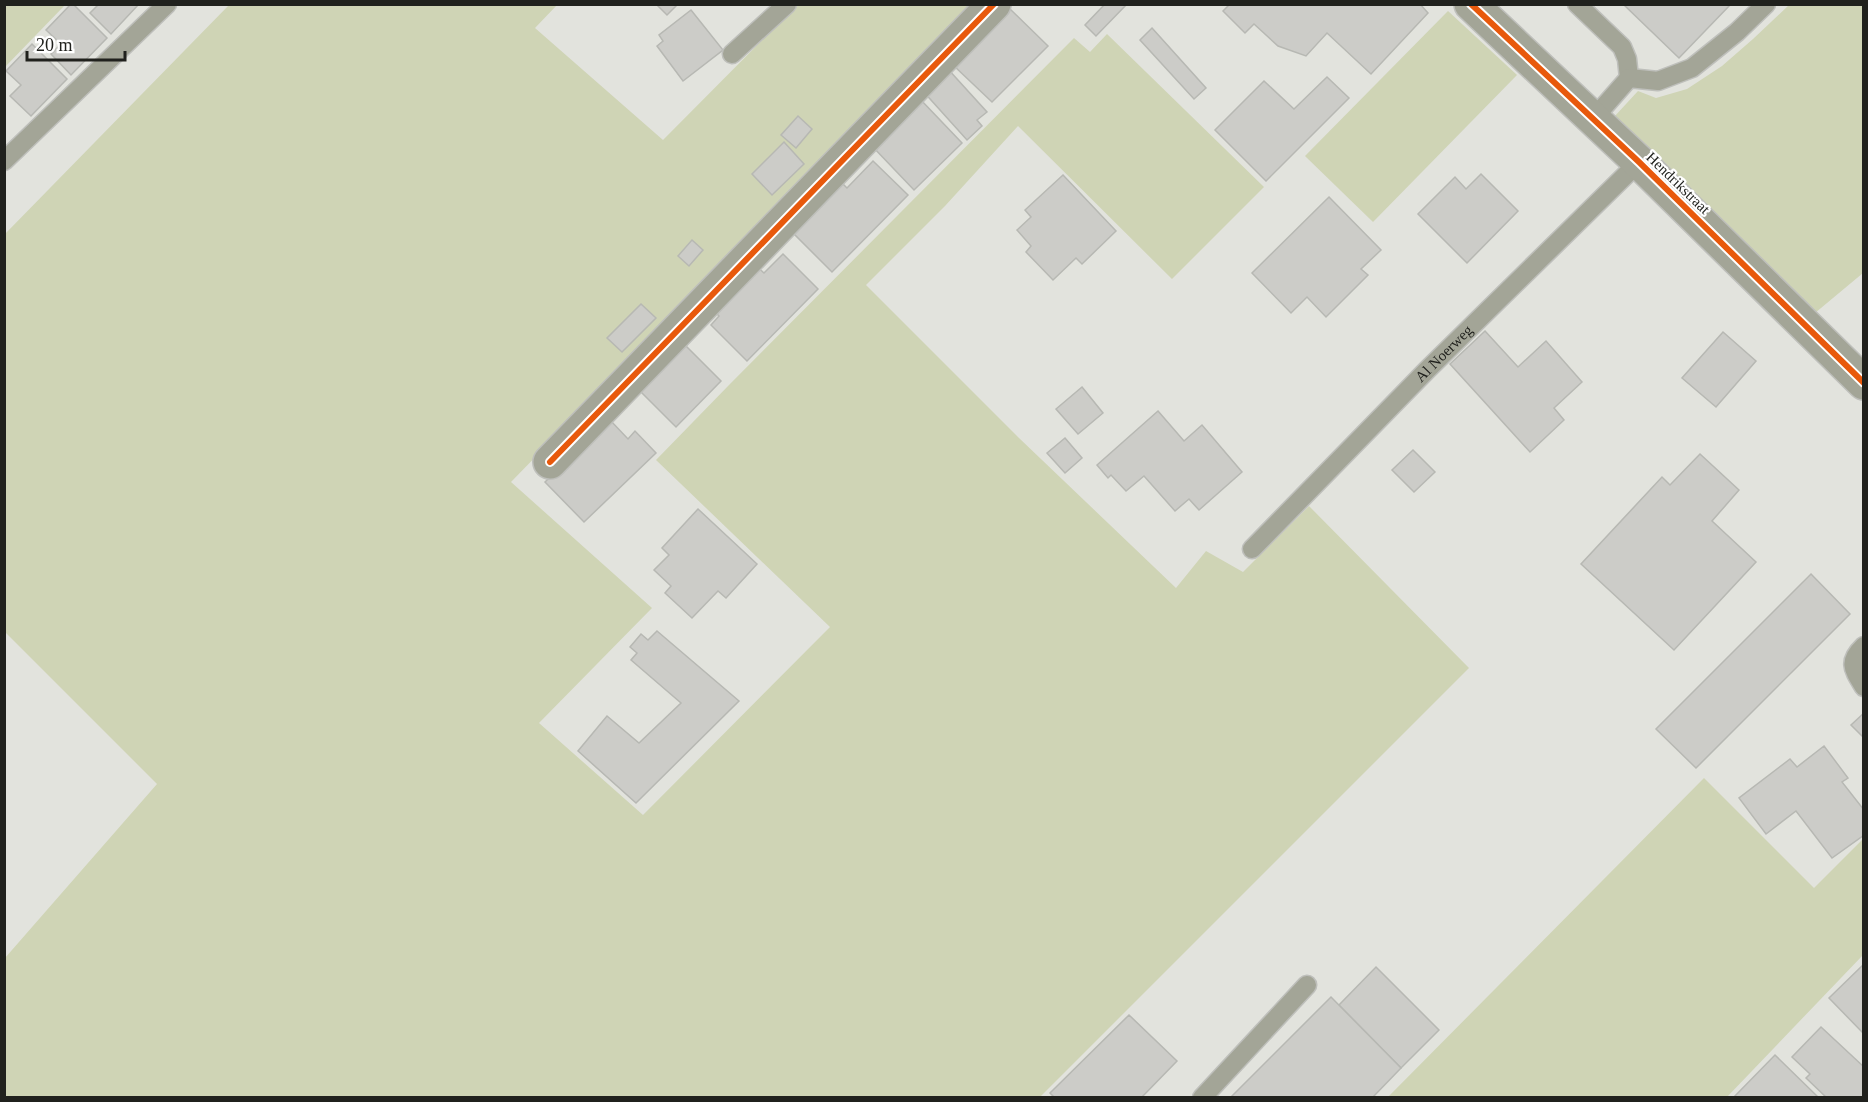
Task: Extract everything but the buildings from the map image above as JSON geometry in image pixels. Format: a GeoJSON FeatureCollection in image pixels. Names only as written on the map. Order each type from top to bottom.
{"type":"FeatureCollection","features":[{"type":"Feature","properties":{"kind":"street"},"geometry":{"type":"LineString","coordinates":[[550,462],[994,4]]}},
{"type":"Feature","properties":{"kind":"street","name":"Hendrikstraat"},"geometry":{"type":"LineString","coordinates":[[1471,4],[1639,162],[1863,383]]}},
{"type":"Feature","properties":{"kind":"lane"},"geometry":{"type":"LineString","coordinates":[[4,161],[167,4]]}},
{"type":"Feature","properties":{"kind":"lane"},"geometry":{"type":"LineString","coordinates":[[732,54],[787,4]]}},
{"type":"Feature","properties":{"kind":"lane"},"geometry":{"type":"LineString","coordinates":[[1577,4],[1622,47],[1627,58],[1629,78],[1593,118]]}},
{"type":"Feature","properties":{"kind":"lane"},"geometry":{"type":"LineString","coordinates":[[1629,78],[1658,81],[1692,68],[1737,32],[1766,4]]}},
{"type":"Feature","properties":{"kind":"lane","name":"Al Noerweg"},"geometry":{"type":"LineString","coordinates":[[1252,549],[1435,362],[1639,162]]}},
{"type":"Feature","properties":{"kind":"lane"},"geometry":{"type":"LineString","coordinates":[[1863,646],[1854,656],[1853,663],[1854,671],[1863,687]]}},
{"type":"Feature","properties":{"kind":"lane"},"geometry":{"type":"LineString","coordinates":[[1202,1098],[1307,985]]}},
{"type":"Feature","properties":{"kind":"green space"},"geometry":{"type":"Polygon","coordinates":[[[4,5],[65,5],[5,67],[4,5]]]}},
{"type":"Feature","properties":{"kind":"green space"},"geometry":{"type":"Polygon","coordinates":[[[229,5],[557,5],[535,28],[663,140],[797,5],[976,5],[511,482],[652,608],[539,723],[643,815],[830,627],[656,460],[1074,38],[1090,52],[1107,34],[1264,187],[1172,279],[1018,126],[945,206],[866,285],[1019,438],[1176,588],[1206,551],[1243,572],[1309,506],[1469,668],[1040,1097],[5,1098],[5,958],[157,784],[5,632],[5,234],[229,5]]]}},
{"type":"Feature","properties":{"kind":"green space"},"geometry":{"type":"Polygon","coordinates":[[[1789,5],[1863,5],[1863,273],[1815,313],[1614,117],[1638,91],[1656,98],[1687,89],[1722,66],[1789,5]]]}},
{"type":"Feature","properties":{"kind":"green space"},"geometry":{"type":"Polygon","coordinates":[[[1448,11],[1517,75],[1373,222],[1305,156],[1448,11]]]}},
{"type":"Feature","properties":{"kind":"green space"},"geometry":{"type":"Polygon","coordinates":[[[1704,778],[1814,888],[1863,839],[1863,955],[1727,1097],[1388,1097],[1704,778]]]}},
{"type":"Feature","properties":{"kind":"cycle path"},"geometry":{"type":"LineString","coordinates":[[550,462],[994,4]]}},
{"type":"Feature","properties":{"kind":"cycle path"},"geometry":{"type":"LineString","coordinates":[[1471,4],[1639,162],[1864,383]]}}]}
